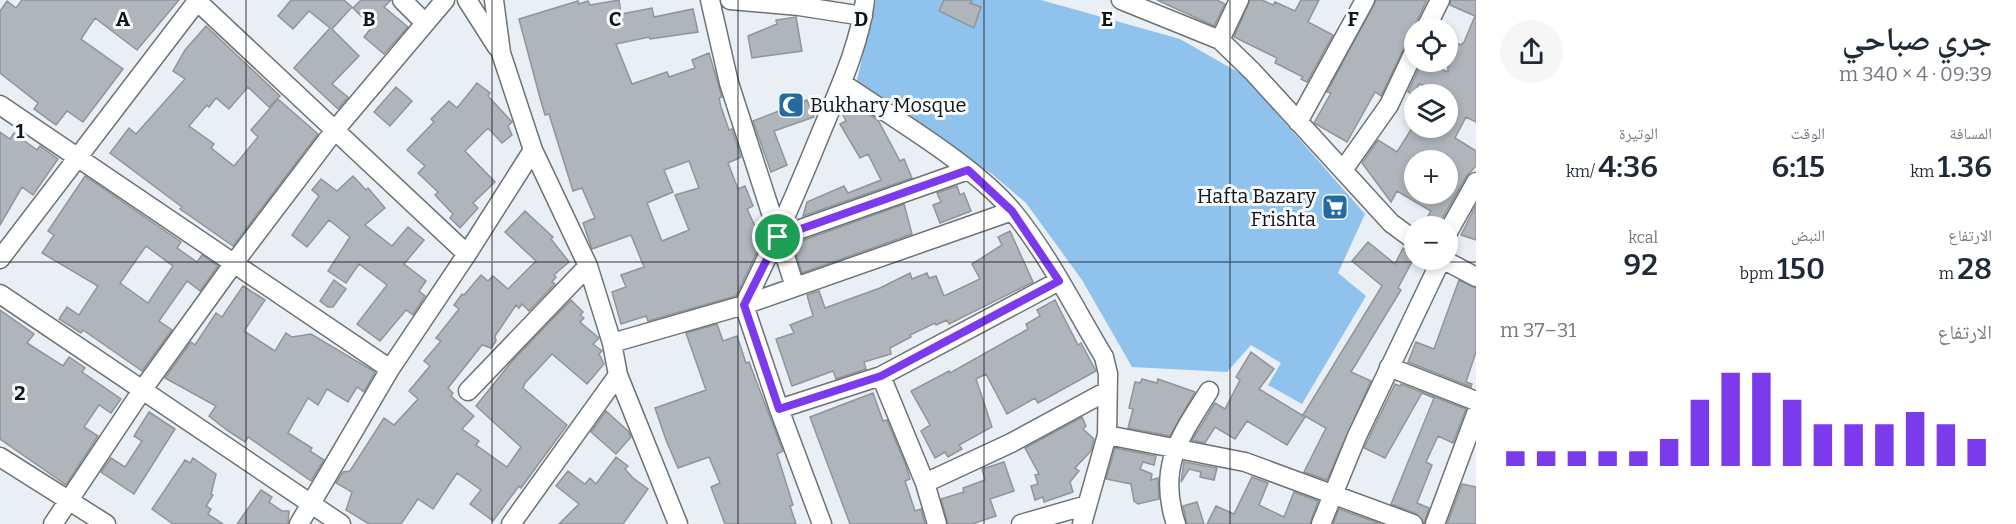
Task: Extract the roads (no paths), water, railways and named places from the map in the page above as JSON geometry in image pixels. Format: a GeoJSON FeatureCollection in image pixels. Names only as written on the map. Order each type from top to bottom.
{"type":"FeatureCollection","features":[{"type":"Feature","properties":{"kind":"street"},"geometry":{"type":"LineString","coordinates":[[0,259],[197,0],[468,254]]}},
{"type":"Feature","properties":{"kind":"street"},"geometry":{"type":"LineString","coordinates":[[402,0],[425,24]]}},
{"type":"Feature","properties":{"kind":"street"},"geometry":{"type":"LineString","coordinates":[[54,524],[143,389],[234,262],[335,130],[444,0]]}},
{"type":"Feature","properties":{"kind":"street"},"geometry":{"type":"LineString","coordinates":[[467,0],[501,53]]}},
{"type":"Feature","properties":{"kind":"street"},"geometry":{"type":"LineString","coordinates":[[494,0],[501,53],[533,150],[588,266],[612,343],[618,375],[678,524]]}},
{"type":"Feature","properties":{"kind":"street"},"geometry":{"type":"LineString","coordinates":[[710,0],[729,83],[795,287]]}},
{"type":"Feature","properties":{"kind":"street"},"geometry":{"type":"LineString","coordinates":[[730,0],[864,8],[842,83],[778,237],[744,305],[779,409],[822,524]]}},
{"type":"Feature","properties":{"kind":"street"},"geometry":{"type":"LineString","coordinates":[[1120,0],[1220,40],[1390,223],[1404,233]]}},
{"type":"Feature","properties":{"kind":"street"},"geometry":{"type":"LineString","coordinates":[[1220,40],[1239,0]]}},
{"type":"Feature","properties":{"kind":"street"},"geometry":{"type":"LineString","coordinates":[[1298,122],[1365,0]]}},
{"type":"Feature","properties":{"kind":"street"},"geometry":{"type":"LineString","coordinates":[[1431,18],[1440,0]]}},
{"type":"Feature","properties":{"kind":"street"},"geometry":{"type":"LineString","coordinates":[[1343,170],[1389,105],[1404,72]]}},
{"type":"Feature","properties":{"kind":"street"},"geometry":{"type":"LineString","coordinates":[[842,83],[968,170],[1012,211],[1059,281],[1104,357],[1108,374],[1107,435],[1082,524]]}},
{"type":"Feature","properties":{"kind":"street"},"geometry":{"type":"LineString","coordinates":[[0,105],[390,369]]}},
{"type":"Feature","properties":{"kind":"street"},"geometry":{"type":"LineString","coordinates":[[299,524],[390,369],[468,254],[533,150]]}},
{"type":"Feature","properties":{"kind":"street"},"geometry":{"type":"LineString","coordinates":[[778,237],[968,170]]}},
{"type":"Feature","properties":{"kind":"street"},"geometry":{"type":"LineString","coordinates":[[1457,216],[1476,182]]}},
{"type":"Feature","properties":{"kind":"street"},"geometry":{"type":"LineString","coordinates":[[612,343],[744,305],[1012,211]]}},
{"type":"Feature","properties":{"kind":"street"},"geometry":{"type":"LineString","coordinates":[[468,391],[588,266]]}},
{"type":"Feature","properties":{"kind":"street"},"geometry":{"type":"LineString","coordinates":[[1458,268],[1476,277]]}},
{"type":"Feature","properties":{"kind":"street"},"geometry":{"type":"LineString","coordinates":[[1321,524],[1389,367],[1438,270]]}},
{"type":"Feature","properties":{"kind":"street"},"geometry":{"type":"LineString","coordinates":[[779,409],[881,376],[1059,281]]}},
{"type":"Feature","properties":{"kind":"street"},"geometry":{"type":"LineString","coordinates":[[0,294],[341,524]]}},
{"type":"Feature","properties":{"kind":"street"},"geometry":{"type":"LineString","coordinates":[[1389,367],[1476,401]]}},
{"type":"Feature","properties":{"kind":"street"},"geometry":{"type":"LineString","coordinates":[[511,524],[618,375]]}},
{"type":"Feature","properties":{"kind":"street"},"geometry":{"type":"LineString","coordinates":[[881,376],[925,483],[937,524]]}},
{"type":"Feature","properties":{"kind":"street"},"geometry":{"type":"LineString","coordinates":[[925,483],[1011,443],[1107,391]]}},
{"type":"Feature","properties":{"kind":"street"},"geometry":{"type":"LineString","coordinates":[[1176,524],[1168,477],[1182,434],[1209,391]]}},
{"type":"Feature","properties":{"kind":"street"},"geometry":{"type":"LineString","coordinates":[[1435,524],[1476,414]]}},
{"type":"Feature","properties":{"kind":"street"},"geometry":{"type":"LineString","coordinates":[[1107,435],[1245,462],[1333,492],[1413,524]]}},
{"type":"Feature","properties":{"kind":"street"},"geometry":{"type":"LineString","coordinates":[[0,457],[106,524]]}},
{"type":"Feature","properties":{"kind":"street"},"geometry":{"type":"LineString","coordinates":[[1021,524],[1087,505]]}},
{"type":"Feature","properties":{"kind":"place","name":"Bukhary Mosque"},"geometry":{"type":"Point","coordinates":[791,105]}},
{"type":"Feature","properties":{"kind":"place","name":"Hafta Bazary Frishta"},"geometry":{"type":"Point","coordinates":[1335,207]}}]}
